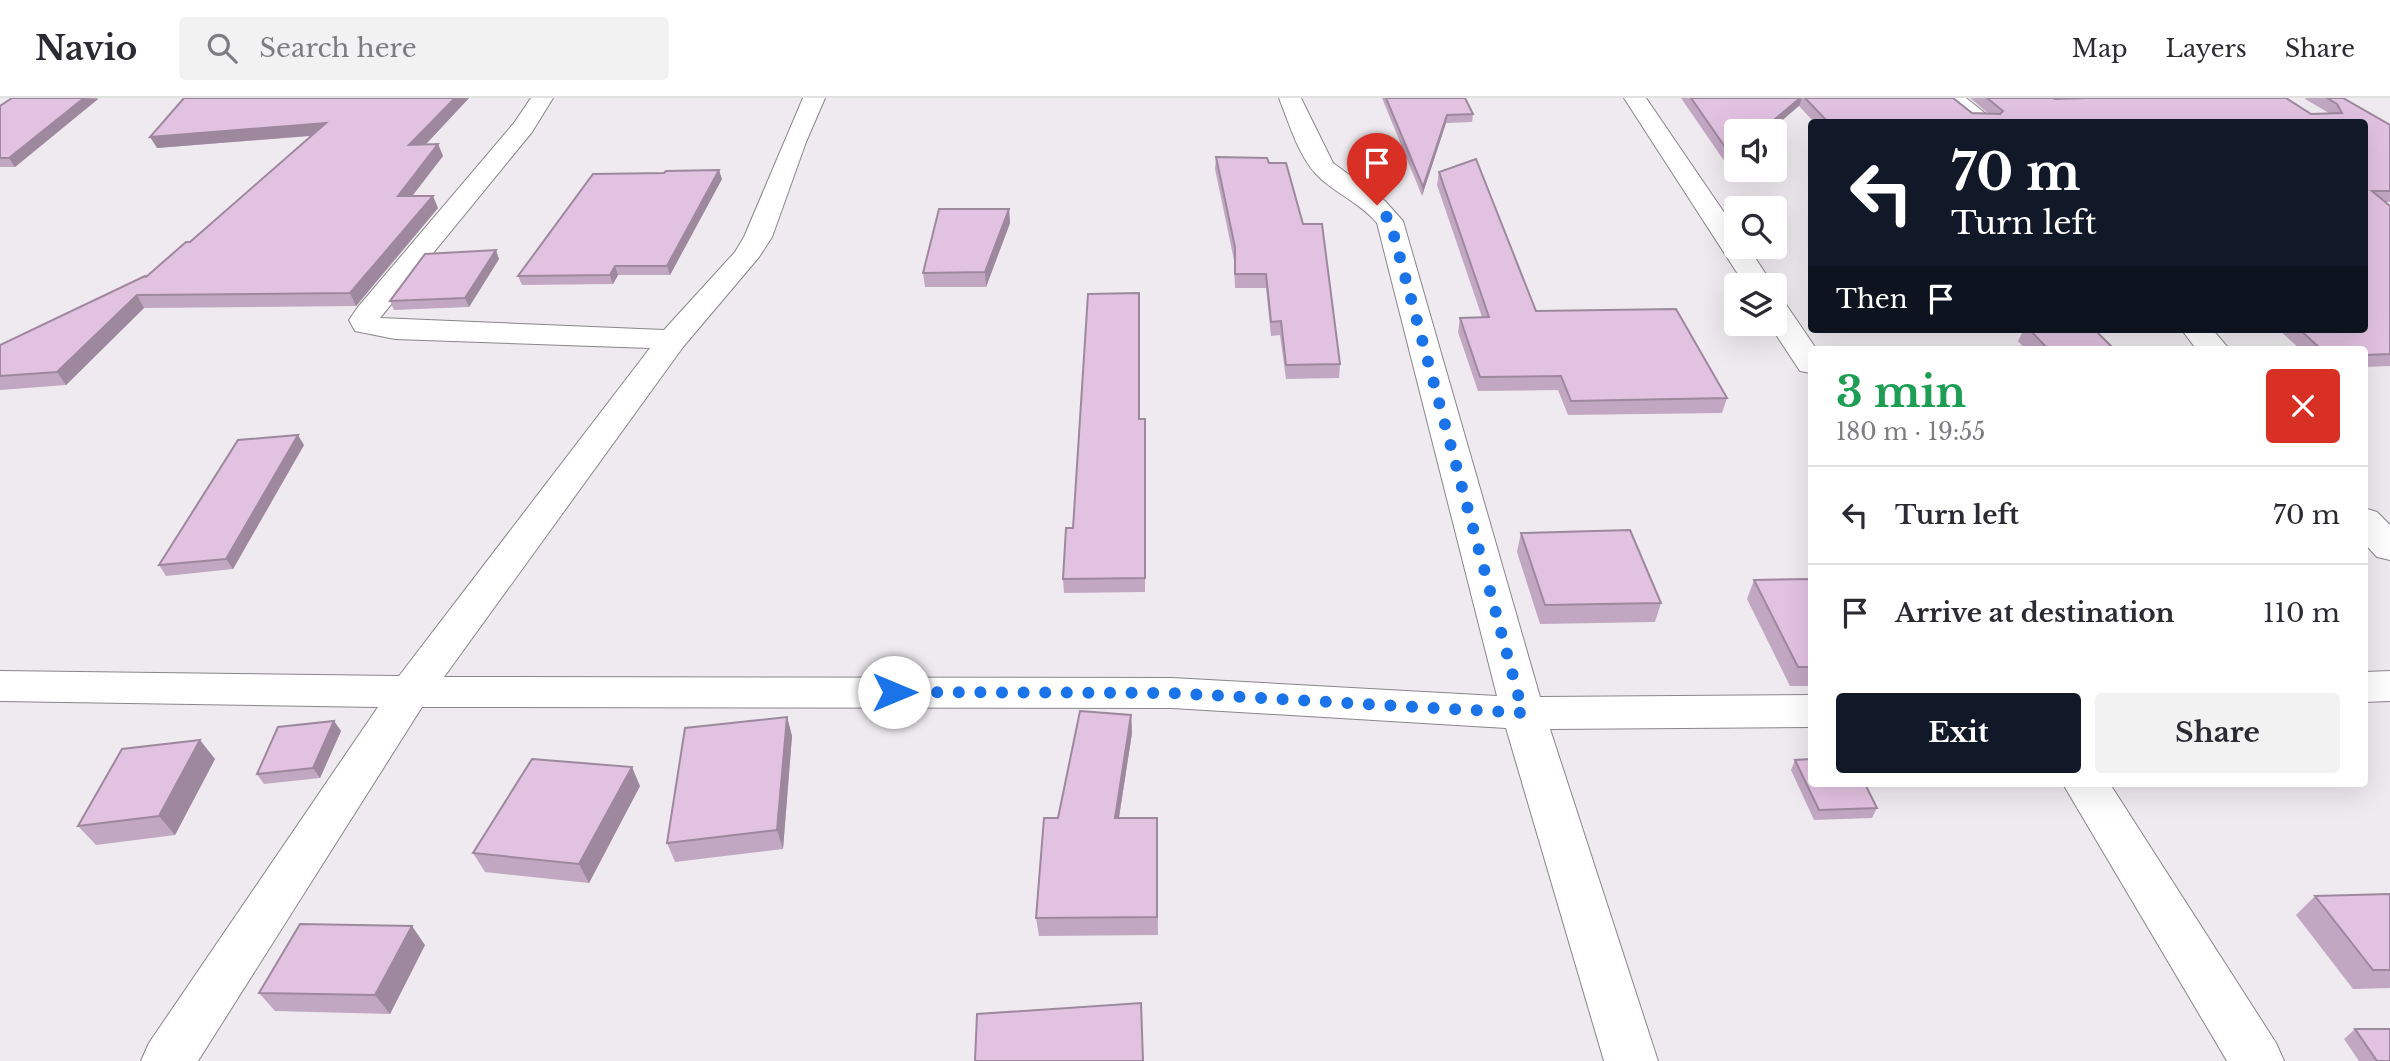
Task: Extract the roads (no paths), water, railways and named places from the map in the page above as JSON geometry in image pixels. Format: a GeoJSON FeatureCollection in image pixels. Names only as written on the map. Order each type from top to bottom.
{"type":"FeatureCollection","features":[{"type":"Feature","properties":{"kind":"street"},"geometry":{"type":"LineString","coordinates":[[542,98],[524,127],[369,313],[364,320],[366,325],[395,330],[672,341]]}},
{"type":"Feature","properties":{"kind":"street"},"geometry":{"type":"LineString","coordinates":[[168,1061],[410,692],[672,341],[745,257],[758,237],[794,142],[814,98]]}},
{"type":"Feature","properties":{"kind":"street"},"geometry":{"type":"LineString","coordinates":[[1290,98],[1322,165],[1377,205],[1390,221],[1523,713],[1631,1061]]}},
{"type":"Feature","properties":{"kind":"street"},"geometry":{"type":"LineString","coordinates":[[1634,98],[1751,273]]}},
{"type":"Feature","properties":{"kind":"street"},"geometry":{"type":"LineString","coordinates":[[1951,98],[1980,119]]}},
{"type":"Feature","properties":{"kind":"street"},"geometry":{"type":"LineString","coordinates":[[1787,329],[1808,360]]}},
{"type":"Feature","properties":{"kind":"street"},"geometry":{"type":"LineString","coordinates":[[2368,524],[2390,548]]}},
{"type":"Feature","properties":{"kind":"street"},"geometry":{"type":"LineString","coordinates":[[0,686],[410,692],[1172,693],[1523,713],[1808,711]]}},
{"type":"Feature","properties":{"kind":"street"},"geometry":{"type":"LineString","coordinates":[[2368,687],[2390,686]]}},
{"type":"Feature","properties":{"kind":"street"},"geometry":{"type":"LineString","coordinates":[[2088,787],[2257,1061]]}}]}
